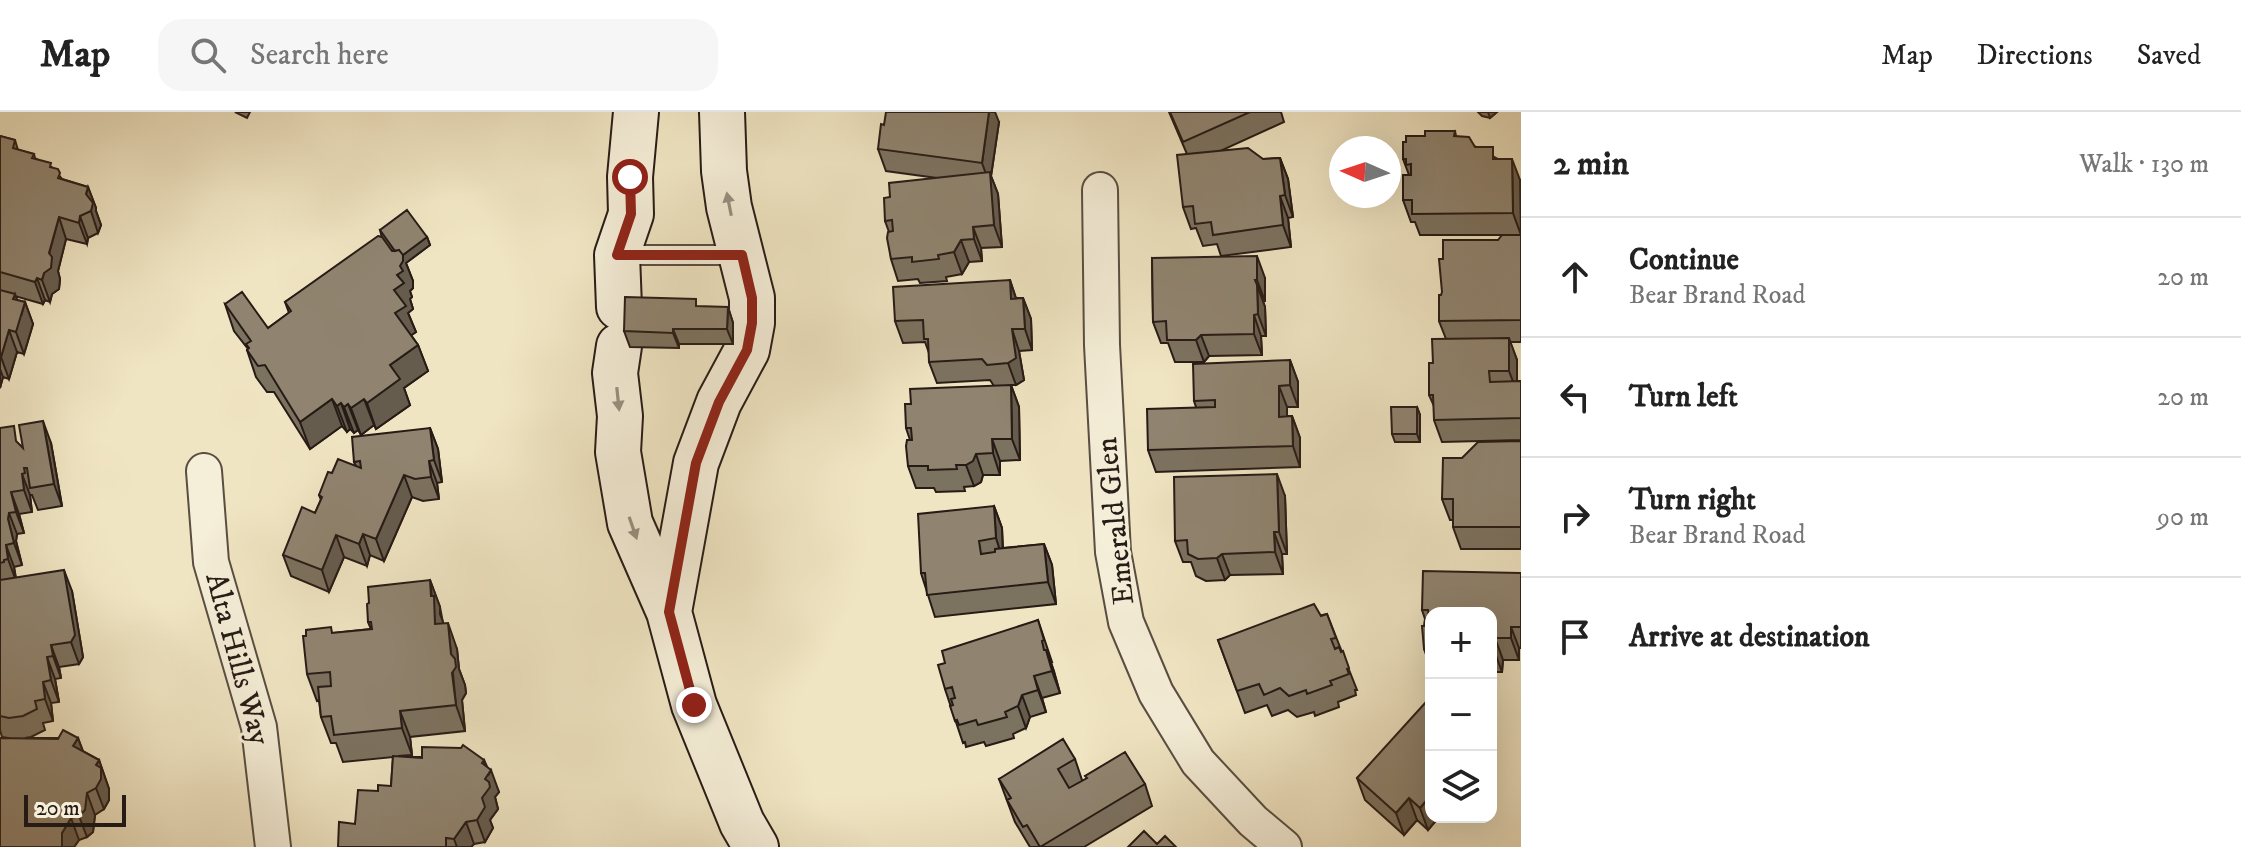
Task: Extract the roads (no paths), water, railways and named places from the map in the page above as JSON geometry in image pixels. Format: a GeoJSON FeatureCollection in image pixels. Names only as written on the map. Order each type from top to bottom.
{"type":"FeatureCollection","features":[{"type":"Feature","properties":{"kind":"street"},"geometry":{"type":"LineString","coordinates":[[636,112],[631,164],[631,214],[617,255],[619,327],[615,373],[620,416],[618,452],[630,523],[669,612],[694,705],[742,823],[756,847]]}},
{"type":"Feature","properties":{"kind":"street"},"geometry":{"type":"LineString","coordinates":[[669,612],[696,463],[719,402],[747,350],[750,336],[752,298],[729,207],[722,112]]}},
{"type":"Feature","properties":{"kind":"street","name":"Emerald Glen"},"geometry":{"type":"LineString","coordinates":[[1100,190],[1102,345],[1112,536],[1126,622],[1156,693],[1198,762],[1253,821],[1284,847]]}},
{"type":"Feature","properties":{"kind":"street","name":"Alta Hills Way"},"geometry":{"type":"LineString","coordinates":[[204,471],[211,562],[259,727],[273,847]]}},
{"type":"Feature","properties":{"kind":"lane"},"geometry":{"type":"LineString","coordinates":[[617,255],[742,255]]}}]}
